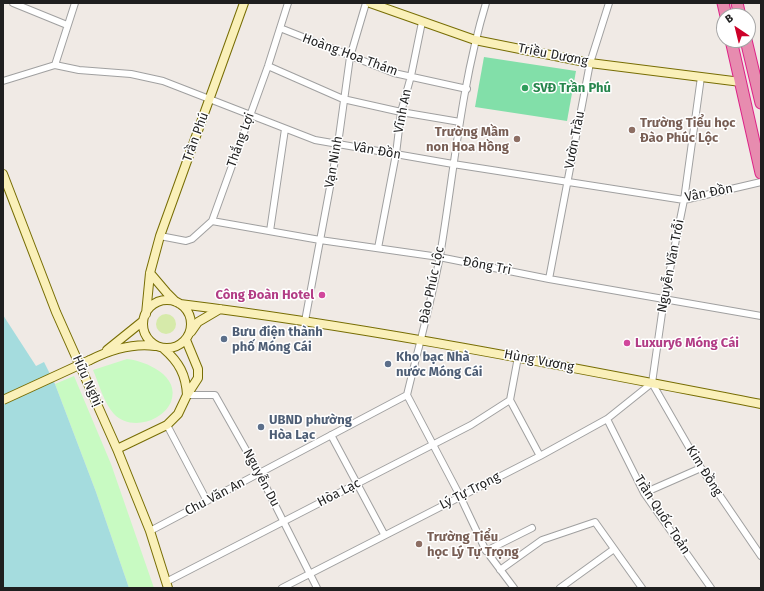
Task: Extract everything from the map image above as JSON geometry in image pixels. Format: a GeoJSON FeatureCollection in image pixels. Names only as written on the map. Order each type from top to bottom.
{"type":"FeatureCollection","features":[{"type":"Feature","properties":{"kind":"highway"},"geometry":{"type":"LineString","coordinates":[[734,48],[761,173]]}},
{"type":"Feature","properties":{"kind":"highway"},"geometry":{"type":"LineString","coordinates":[[748,48],[761,104]]}},
{"type":"Feature","properties":{"kind":"highway"},"geometry":{"type":"LineString","coordinates":[[741,84],[756,82]]}},
{"type":"Feature","properties":{"kind":"street"},"geometry":{"type":"LineString","coordinates":[[14,3],[67,25]]}},
{"type":"Feature","properties":{"kind":"street"},"geometry":{"type":"LineString","coordinates":[[55,66],[75,3]]}},
{"type":"Feature","properties":{"kind":"street","name":"Trần Phú"},"geometry":{"type":"LineString","coordinates":[[144,318],[150,273],[160,236],[244,3]]}},
{"type":"Feature","properties":{"kind":"street","name":"Thắng Lợi"},"geometry":{"type":"LineString","coordinates":[[160,236],[186,241],[192,240],[212,221],[268,66],[288,3]]}},
{"type":"Feature","properties":{"kind":"street","name":"Vạn Ninh"},"geometry":{"type":"LineString","coordinates":[[304,321],[338,144],[350,57],[366,3]]}},
{"type":"Feature","properties":{"kind":"street","name":"Triều Dương"},"geometry":{"type":"LineString","coordinates":[[370,3],[475,40],[590,63],[701,77],[741,84]]}},
{"type":"Feature","properties":{"kind":"street","name":"Đào Phúc Lộc"},"geometry":{"type":"LineString","coordinates":[[407,395],[421,340],[439,257],[453,164],[475,40],[486,3]]}},
{"type":"Feature","properties":{"kind":"street","name":"Vườn Trầu"},"geometry":{"type":"LineString","coordinates":[[549,279],[566,182],[590,63],[609,3]]}},
{"type":"Feature","properties":{"kind":"street","name":"Vĩnh An"},"geometry":{"type":"LineString","coordinates":[[378,248],[396,154],[401,112],[411,76],[422,22]]}},
{"type":"Feature","properties":{"kind":"street","name":"Hoàng Hoa Thám"},"geometry":{"type":"LineString","coordinates":[[280,28],[350,57],[394,73],[467,89]]}},
{"type":"Feature","properties":{"kind":"street","name":"Vân Đồn"},"geometry":{"type":"LineString","coordinates":[[3,81],[55,66],[79,70],[118,73],[164,81],[250,116],[315,140],[453,164],[684,200],[761,182]]}},
{"type":"Feature","properties":{"kind":"street"},"geometry":{"type":"LineString","coordinates":[[268,66],[343,99],[401,112],[460,122]]}},
{"type":"Feature","properties":{"kind":"street","name":"Nguyễn Văn Trỗi"},"geometry":{"type":"LineString","coordinates":[[652,383],[664,298],[684,200],[701,77]]}},
{"type":"Feature","properties":{"kind":"street"},"geometry":{"type":"LineString","coordinates":[[270,230],[285,129]]}},
{"type":"Feature","properties":{"kind":"street","name":"Hữu Nghị"},"geometry":{"type":"LineString","coordinates":[[3,174],[56,312],[117,449],[150,531],[167,585]]}},
{"type":"Feature","properties":{"kind":"street","name":"Đông Trì"},"geometry":{"type":"LineString","coordinates":[[212,221],[320,240],[439,257],[549,279],[761,316]]}},
{"type":"Feature","properties":{"kind":"street"},"geometry":{"type":"LineString","coordinates":[[117,449],[167,425],[178,414],[187,395],[196,383],[198,369],[188,336],[192,325],[190,316],[186,309],[167,294],[150,273]]}},
{"type":"Feature","properties":{"kind":"street"},"geometry":{"type":"LineString","coordinates":[[104,353],[144,318],[155,303],[169,300],[178,303]]}},
{"type":"Feature","properties":{"kind":"street","name":"Hùng Vương"},"geometry":{"type":"LineString","coordinates":[[178,303],[421,340],[518,357],[761,404]]}},
{"type":"Feature","properties":{"kind":"street"},"geometry":{"type":"LineString","coordinates":[[3,400],[104,353],[142,344],[161,348],[180,345],[198,322],[221,309]]}},
{"type":"Feature","properties":{"kind":"street"},"geometry":{"type":"LineString","coordinates":[[144,318],[146,337],[151,343],[161,348],[177,361],[186,379],[187,395]]}},
{"type":"Feature","properties":{"kind":"street"},"geometry":{"type":"LineString","coordinates":[[518,357],[510,400],[540,456]]}},
{"type":"Feature","properties":{"kind":"street","name":"Lý Tự Trọng"},"geometry":{"type":"LineString","coordinates":[[282,588],[384,534],[540,456],[607,419],[652,383]]}},
{"type":"Feature","properties":{"kind":"street","name":"Kim Đồng"},"geometry":{"type":"LineString","coordinates":[[652,383],[701,468],[761,556]]}},
{"type":"Feature","properties":{"kind":"street","name":"Nguyễn Du"},"geometry":{"type":"LineString","coordinates":[[187,395],[215,395],[259,473],[311,573],[317,588]]}},
{"type":"Feature","properties":{"kind":"street"},"geometry":{"type":"LineString","coordinates":[[407,395],[488,553],[514,588]]}},
{"type":"Feature","properties":{"kind":"street","name":"Chu Văn An"},"geometry":{"type":"LineString","coordinates":[[150,531],[407,395]]}},
{"type":"Feature","properties":{"kind":"street","name":"Hòa Lạc"},"geometry":{"type":"LineString","coordinates":[[167,585],[283,521],[358,484],[431,444],[471,425],[510,400]]}},
{"type":"Feature","properties":{"kind":"street","name":"Trần Quốc Toản"},"geometry":{"type":"LineString","coordinates":[[607,419],[644,493],[711,588]]}},
{"type":"Feature","properties":{"kind":"street"},"geometry":{"type":"LineString","coordinates":[[167,425],[208,500]]}},
{"type":"Feature","properties":{"kind":"street"},"geometry":{"type":"LineString","coordinates":[[331,435],[384,534]]}},
{"type":"Feature","properties":{"kind":"street"},"geometry":{"type":"LineString","coordinates":[[644,493],[701,468]]}},
{"type":"Feature","properties":{"kind":"street"},"geometry":{"type":"LineString","coordinates":[[500,570],[542,540],[595,522],[642,588]]}},
{"type":"Feature","properties":{"kind":"street"},"geometry":{"type":"LineString","coordinates":[[488,553],[532,528]]}},
{"type":"Feature","properties":{"kind":"street"},"geometry":{"type":"LineString","coordinates":[[560,588],[614,549]]}},
{"type":"Feature","properties":{"kind":"green space","name":"SVĐ Trần Phú"},"geometry":{"type":"Polygon","coordinates":[[[484,57],[576,71],[567,121],[475,107],[484,57]]]}},
{"type":"Feature","properties":{"kind":"green space"},"geometry":{"type":"Polygon","coordinates":[[[166,314],[173,317],[176,324],[173,331],[166,334],[159,331],[156,324],[159,317],[166,314]]]}},
{"type":"Feature","properties":{"kind":"green space"},"geometry":{"type":"Polygon","coordinates":[[[127,359],[135,360],[152,367],[166,377],[171,385],[173,393],[171,402],[167,409],[161,415],[145,422],[128,422],[121,419],[110,410],[93,370],[127,359]]]}},
{"type":"Feature","properties":{"kind":"green space"},"geometry":{"type":"Polygon","coordinates":[[[74,376],[111,464],[154,588],[129,588],[96,492],[55,384],[74,376]]]}},
{"type":"Feature","properties":{"kind":"water"},"geometry":{"type":"Polygon","coordinates":[[[3,315],[36,366],[44,362],[55,384],[96,492],[129,588],[3,588],[3,315]]]}},
{"type":"Feature","properties":{"kind":"place","name":"SVĐ Trần Phú"},"geometry":{"type":"Point","coordinates":[525,88]}},
{"type":"Feature","properties":{"kind":"place","name":"Trường Tiểu học Đào Phúc Lộc"},"geometry":{"type":"Point","coordinates":[632,130]}},
{"type":"Feature","properties":{"kind":"place","name":"Trường Mầm non Hoa Hồng"},"geometry":{"type":"Point","coordinates":[517,139]}},
{"type":"Feature","properties":{"kind":"place","name":"Công Đoàn Hotel"},"geometry":{"type":"Point","coordinates":[322,295]}},
{"type":"Feature","properties":{"kind":"place","name":"Bưu điện thành phố Móng Cái"},"geometry":{"type":"Point","coordinates":[224,339]}},
{"type":"Feature","properties":{"kind":"place","name":"Luxury6 Móng Cái"},"geometry":{"type":"Point","coordinates":[627,343]}},
{"type":"Feature","properties":{"kind":"place","name":"Kho bạc Nhà nước Móng Cái"},"geometry":{"type":"Point","coordinates":[388,364]}},
{"type":"Feature","properties":{"kind":"place","name":"UBND phường Hòa Lạc"},"geometry":{"type":"Point","coordinates":[261,427]}},
{"type":"Feature","properties":{"kind":"place","name":"Trường Tiểu học Lý Tự Trọng"},"geometry":{"type":"Point","coordinates":[419,544]}}]}
